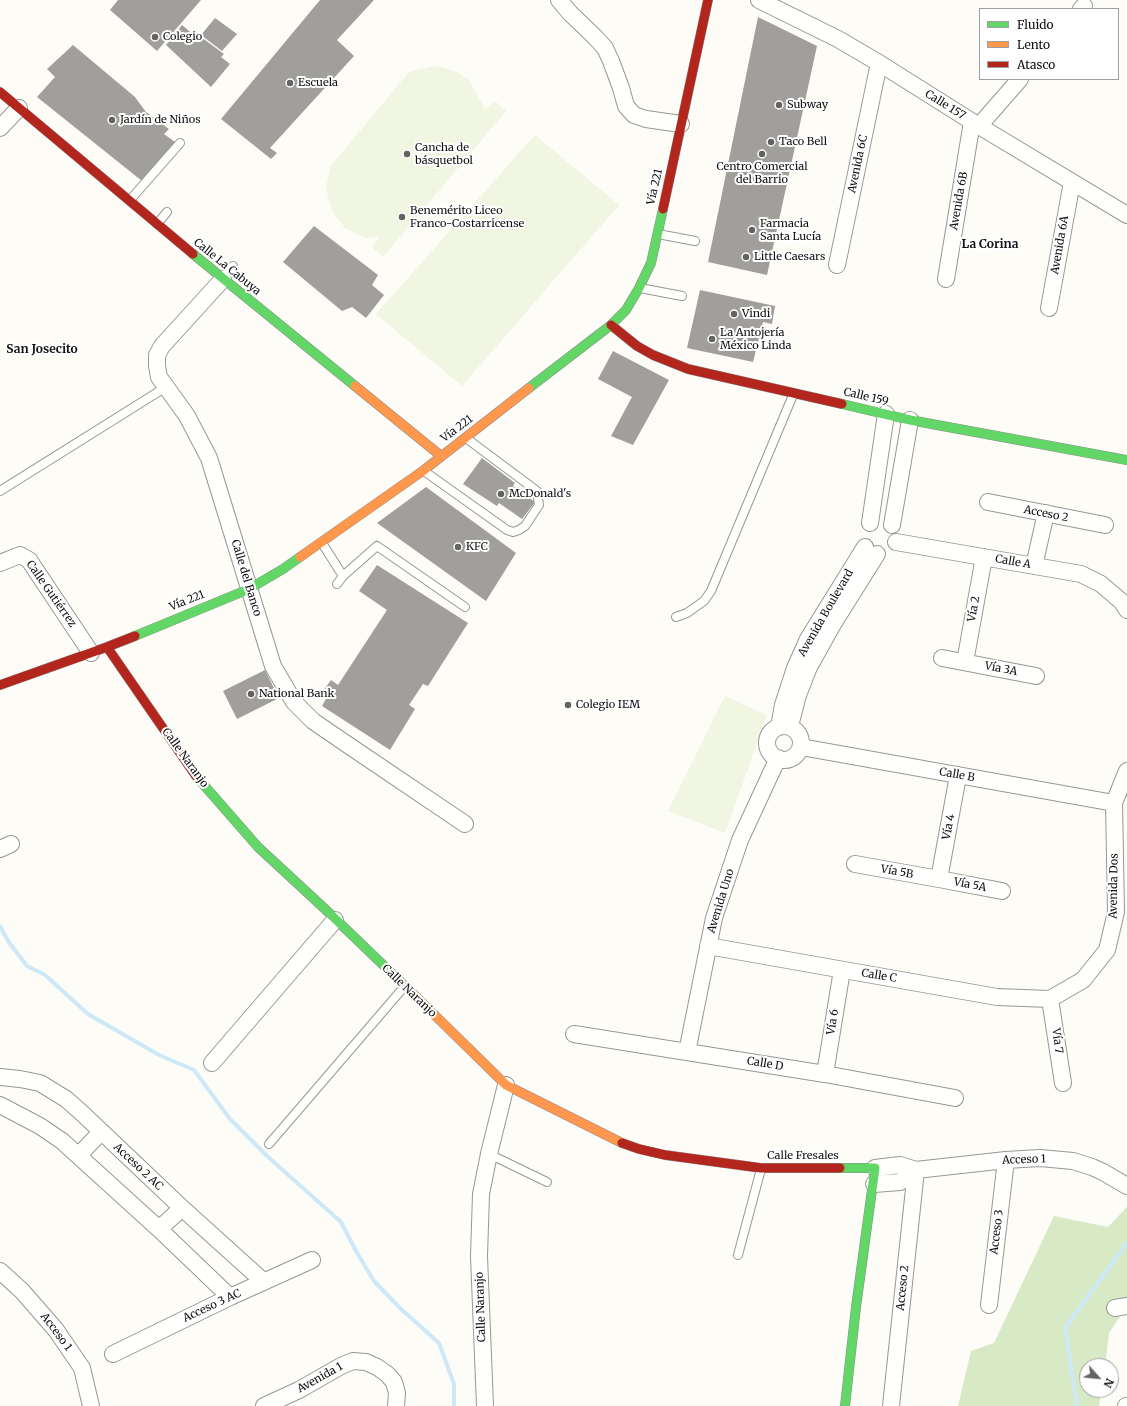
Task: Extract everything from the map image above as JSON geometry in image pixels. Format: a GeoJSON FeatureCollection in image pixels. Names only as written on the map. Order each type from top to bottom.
{"type":"FeatureCollection","features":[{"type":"Feature","properties":{"kind":"street"},"geometry":{"type":"LineString","coordinates":[[559,0],[605,48],[621,88],[626,106],[634,115],[646,119],[681,124]]}},
{"type":"Feature","properties":{"kind":"street","name":"Vía 221"},"geometry":{"type":"LineString","coordinates":[[0,686],[92,653],[249,589],[283,569],[424,470],[612,325],[626,310],[651,263],[708,0]]}},
{"type":"Feature","properties":{"kind":"street","name":"Calle 157"},"geometry":{"type":"LineString","coordinates":[[759,0],[838,39],[1127,215]]}},
{"type":"Feature","properties":{"kind":"street","name":"Avenida 6C"},"geometry":{"type":"LineString","coordinates":[[837,265],[879,63]]}},
{"type":"Feature","properties":{"kind":"street"},"geometry":{"type":"LineString","coordinates":[[976,124],[1019,80]]}},
{"type":"Feature","properties":{"kind":"street","name":"Calle La Cabuya"},"geometry":{"type":"LineString","coordinates":[[0,92],[222,279],[441,456]]}},
{"type":"Feature","properties":{"kind":"street"},"geometry":{"type":"LineString","coordinates":[[0,128],[19,108]]}},
{"type":"Feature","properties":{"kind":"street","name":"Avenida 6B"},"geometry":{"type":"LineString","coordinates":[[946,279],[976,124]]}},
{"type":"Feature","properties":{"kind":"street","name":"Avenida 6A"},"geometry":{"type":"LineString","coordinates":[[1049,308],[1072,182]]}},
{"type":"Feature","properties":{"kind":"street","name":"Calle del Banco"},"geometry":{"type":"LineString","coordinates":[[222,279],[162,346],[157,356],[157,366],[159,377],[187,416],[209,458],[272,666],[294,702],[313,721],[465,824]]}},
{"type":"Feature","properties":{"kind":"street","name":"Calle 159"},"geometry":{"type":"LineString","coordinates":[[612,325],[638,346],[668,362],[688,369],[910,420],[1127,460]]}},
{"type":"Feature","properties":{"kind":"street"},"geometry":{"type":"LineString","coordinates":[[870,523],[886,414]]}},
{"type":"Feature","properties":{"kind":"street"},"geometry":{"type":"LineString","coordinates":[[892,525],[910,420]]}},
{"type":"Feature","properties":{"kind":"street","name":"Acceso 2"},"geometry":{"type":"LineString","coordinates":[[988,502],[1104,525]]}},
{"type":"Feature","properties":{"kind":"street"},"geometry":{"type":"LineString","coordinates":[[1034,566],[1046,514]]}},
{"type":"Feature","properties":{"kind":"street"},"geometry":{"type":"LineString","coordinates":[[877,520],[885,521],[892,525],[896,533],[896,542],[889,551],[885,553],[871,550],[863,540],[865,528],[870,523],[877,520]]}},
{"type":"Feature","properties":{"kind":"street","name":"Calle A"},"geometry":{"type":"LineString","coordinates":[[896,542],[1081,574],[1101,584],[1125,603]]}},
{"type":"Feature","properties":{"kind":"street","name":"Avenida Boulevard"},"geometry":{"type":"LineString","coordinates":[[785,726],[783,705],[795,668],[808,639],[871,550]]}},
{"type":"Feature","properties":{"kind":"street","name":"Calle Gutiérrez"},"geometry":{"type":"LineString","coordinates":[[0,563],[20,555],[29,560],[92,653]]}},
{"type":"Feature","properties":{"kind":"street","name":"Vía 2"},"geometry":{"type":"LineString","coordinates":[[965,662],[984,557]]}},
{"type":"Feature","properties":{"kind":"street","name":"Calle Naranjo"},"geometry":{"type":"LineString","coordinates":[[107,647],[193,772],[258,847],[506,1085],[481,1194],[479,1256],[485,1406]]}},
{"type":"Feature","properties":{"kind":"street","name":"Vía 3A"},"geometry":{"type":"LineString","coordinates":[[942,658],[1036,676]]}},
{"type":"Feature","properties":{"kind":"street"},"geometry":{"type":"LineString","coordinates":[[785,726],[797,730],[801,738],[801,747],[797,754],[790,759],[782,760],[770,752],[768,739],[775,728],[785,726]]}},
{"type":"Feature","properties":{"kind":"street","name":"Calle B"},"geometry":{"type":"LineString","coordinates":[[801,747],[1114,803]]}},
{"type":"Feature","properties":{"kind":"street","name":"Avenida Uno"},"geometry":{"type":"LineString","coordinates":[[687,1052],[714,918],[740,840],[778,758]]}},
{"type":"Feature","properties":{"kind":"street","name":"Avenida Dos"},"geometry":{"type":"LineString","coordinates":[[1050,999],[1083,980],[1107,950],[1116,912],[1114,803],[1127,771]]}},
{"type":"Feature","properties":{"kind":"street","name":"Vía 4"},"geometry":{"type":"LineString","coordinates":[[939,879],[958,776]]}},
{"type":"Feature","properties":{"kind":"street","name":"Vía 5B"},"geometry":{"type":"LineString","coordinates":[[855,864],[939,879]]}},
{"type":"Feature","properties":{"kind":"street","name":"Vía 5A"},"geometry":{"type":"LineString","coordinates":[[939,879],[1002,891]]}},
{"type":"Feature","properties":{"kind":"street"},"geometry":{"type":"LineString","coordinates":[[212,1063],[335,920]]}},
{"type":"Feature","properties":{"kind":"street","name":"Calle C"},"geometry":{"type":"LineString","coordinates":[[708,946],[997,997],[1050,999]]}},
{"type":"Feature","properties":{"kind":"street","name":"Vía 6"},"geometry":{"type":"LineString","coordinates":[[825,1074],[842,970]]}},
{"type":"Feature","properties":{"kind":"street","name":"Vía 7"},"geometry":{"type":"LineString","coordinates":[[1050,999],[1063,1083]]}},
{"type":"Feature","properties":{"kind":"street","name":"Calle D"},"geometry":{"type":"LineString","coordinates":[[574,1034],[825,1074],[955,1098]]}},
{"type":"Feature","properties":{"kind":"street","name":"Acceso 2 AC"},"geometry":{"type":"LineString","coordinates":[[0,1078],[20,1079],[40,1083],[66,1099],[182,1208],[264,1282]]}},
{"type":"Feature","properties":{"kind":"street","name":"Calle Fresales"},"geometry":{"type":"LineString","coordinates":[[506,1085],[615,1140],[639,1149],[665,1155],[761,1168],[875,1168]]}},
{"type":"Feature","properties":{"kind":"street"},"geometry":{"type":"LineString","coordinates":[[0,1105],[40,1126],[79,1155],[230,1297]]}},
{"type":"Feature","properties":{"kind":"street"},"geometry":{"type":"LineString","coordinates":[[79,1155],[101,1132]]}},
{"type":"Feature","properties":{"kind":"street","name":"Acceso 1"},"geometry":{"type":"LineString","coordinates":[[875,1168],[900,1165],[916,1170],[1006,1160],[1040,1158],[1073,1161],[1103,1172],[1126,1185]]}},
{"type":"Feature","properties":{"kind":"street","name":"Acceso 3"},"geometry":{"type":"LineString","coordinates":[[989,1304],[1006,1160]]}},
{"type":"Feature","properties":{"kind":"street"},"geometry":{"type":"LineString","coordinates":[[845,1406],[856,1306],[875,1168]]}},
{"type":"Feature","properties":{"kind":"street"},"geometry":{"type":"LineString","coordinates":[[874,1184],[900,1182],[916,1170]]}},
{"type":"Feature","properties":{"kind":"street","name":"Acceso 2"},"geometry":{"type":"LineString","coordinates":[[891,1406],[916,1170]]}},
{"type":"Feature","properties":{"kind":"street"},"geometry":{"type":"LineString","coordinates":[[159,1229],[182,1208]]}},
{"type":"Feature","properties":{"kind":"street","name":"Acceso 3 AC"},"geometry":{"type":"LineString","coordinates":[[113,1354],[230,1297],[312,1260]]}},
{"type":"Feature","properties":{"kind":"street","name":"Acceso 1"},"geometry":{"type":"LineString","coordinates":[[0,1271],[22,1291],[56,1330],[82,1368],[92,1406]]}},
{"type":"Feature","properties":{"kind":"street","name":"Avenida 1"},"geometry":{"type":"LineString","coordinates":[[264,1406],[298,1398],[341,1366],[353,1361],[366,1362],[382,1370],[394,1382],[397,1393],[396,1406]]}},
{"type":"Feature","properties":{"kind":"lane"},"geometry":{"type":"LineString","coordinates":[[130,200],[180,143]]}},
{"type":"Feature","properties":{"kind":"lane"},"geometry":{"type":"LineString","coordinates":[[157,224],[168,212]]}},
{"type":"Feature","properties":{"kind":"lane"},"geometry":{"type":"LineString","coordinates":[[657,234],[695,241]]}},
{"type":"Feature","properties":{"kind":"lane"},"geometry":{"type":"LineString","coordinates":[[222,279],[233,266]]}},
{"type":"Feature","properties":{"kind":"lane"},"geometry":{"type":"LineString","coordinates":[[639,288],[682,296]]}},
{"type":"Feature","properties":{"kind":"lane"},"geometry":{"type":"LineString","coordinates":[[0,491],[166,387]]}},
{"type":"Feature","properties":{"kind":"lane"},"geometry":{"type":"LineString","coordinates":[[676,617],[686,613],[704,601],[711,591],[794,393]]}},
{"type":"Feature","properties":{"kind":"lane"},"geometry":{"type":"LineString","coordinates":[[424,470],[507,530],[513,532],[525,526],[538,505],[537,491],[466,438]]}},
{"type":"Feature","properties":{"kind":"lane"},"geometry":{"type":"LineString","coordinates":[[322,542],[343,576]]}},
{"type":"Feature","properties":{"kind":"lane"},"geometry":{"type":"LineString","coordinates":[[336,584],[377,546],[465,607]]}},
{"type":"Feature","properties":{"kind":"lane"},"geometry":{"type":"LineString","coordinates":[[269,1144],[405,987]]}},
{"type":"Feature","properties":{"kind":"lane"},"geometry":{"type":"LineString","coordinates":[[489,1154],[547,1182]]}},
{"type":"Feature","properties":{"kind":"lane"},"geometry":{"type":"LineString","coordinates":[[738,1255],[761,1168]]}},
{"type":"Feature","properties":{"kind":"green space"},"geometry":{"type":"Polygon","coordinates":[[[434,66],[456,71],[469,80],[485,109],[495,101],[506,111],[383,257],[372,247],[379,237],[365,238],[345,228],[332,211],[326,189],[330,167],[409,72],[434,66]]]}},
{"type":"Feature","properties":{"kind":"green space"},"geometry":{"type":"Polygon","coordinates":[[[535,135],[619,205],[462,386],[376,314],[535,135]]]}},
{"type":"Feature","properties":{"kind":"green space"},"geometry":{"type":"Polygon","coordinates":[[[725,696],[767,715],[725,833],[668,811],[725,696]]]}},
{"type":"Feature","properties":{"kind":"green space"},"geometry":{"type":"Polygon","coordinates":[[[1127,1207],[1127,1306],[1109,1333],[1106,1358],[1079,1358],[1079,1398],[1100,1398],[1099,1406],[958,1406],[971,1351],[994,1343],[1054,1216],[1108,1227],[1127,1207]]]}},
{"type":"Feature","properties":{"kind":"building","name":"Colegio"},"geometry":{"type":"Polygon","coordinates":[[[118,0],[201,0],[157,51],[110,10],[118,0]]]}},
{"type":"Feature","properties":{"kind":"building","name":"Escuela"},"geometry":{"type":"Polygon","coordinates":[[[320,0],[374,0],[337,40],[354,56],[270,148],[277,153],[271,159],[221,119],[320,0]]]}},
{"type":"Feature","properties":{"kind":"building","name":"Centro Comercial del Barrio"},"geometry":{"type":"Polygon","coordinates":[[[758,17],[817,46],[767,275],[708,262],[758,17]]]}},
{"type":"Feature","properties":{"kind":"building"},"geometry":{"type":"Polygon","coordinates":[[[215,18],[237,34],[222,51],[201,35],[215,18]]]}},
{"type":"Feature","properties":{"kind":"building"},"geometry":{"type":"Polygon","coordinates":[[[182,25],[195,36],[197,34],[224,54],[221,57],[230,64],[211,87],[166,45],[182,25]]]}},
{"type":"Feature","properties":{"kind":"building","name":"Jardín de Niños"},"geometry":{"type":"Polygon","coordinates":[[[73,45],[135,97],[146,112],[169,129],[164,134],[175,142],[142,181],[37,97],[55,77],[47,69],[73,45]]]}},
{"type":"Feature","properties":{"kind":"building"},"geometry":{"type":"Polygon","coordinates":[[[314,226],[378,275],[372,285],[384,295],[366,318],[352,307],[342,311],[283,262],[314,226]]]}},
{"type":"Feature","properties":{"kind":"building","name":"Vindi"},"geometry":{"type":"Polygon","coordinates":[[[700,290],[775,306],[772,324],[763,322],[753,362],[687,348],[700,290]]]}},
{"type":"Feature","properties":{"kind":"building"},"geometry":{"type":"Polygon","coordinates":[[[613,351],[669,380],[633,445],[611,436],[632,397],[598,379],[613,351]]]}},
{"type":"Feature","properties":{"kind":"building","name":"McDonald's"},"geometry":{"type":"Polygon","coordinates":[[[482,458],[515,483],[513,486],[535,502],[522,519],[499,503],[497,506],[463,484],[482,458]]]}},
{"type":"Feature","properties":{"kind":"building","name":"KFC"},"geometry":{"type":"Polygon","coordinates":[[[426,487],[516,553],[486,601],[377,523],[426,487]]]}},
{"type":"Feature","properties":{"kind":"building"},"geometry":{"type":"Polygon","coordinates":[[[377,565],[468,623],[428,686],[423,684],[409,705],[415,709],[390,750],[322,706],[327,697],[321,694],[331,680],[338,685],[387,610],[359,591],[377,565]]]}},
{"type":"Feature","properties":{"kind":"building","name":"National Bank"},"geometry":{"type":"Polygon","coordinates":[[[265,670],[279,698],[237,719],[223,691],[265,670]]]}},
{"type":"Feature","properties":{"kind":"waterway"},"geometry":{"type":"LineString","coordinates":[[0,926],[8,941],[27,966],[45,975],[88,1014],[159,1055],[194,1070],[230,1119],[267,1156],[341,1222],[374,1281],[401,1309],[439,1343],[454,1384],[454,1406]]}},
{"type":"Feature","properties":{"kind":"waterway"},"geometry":{"type":"LineString","coordinates":[[1077,1406],[1065,1328],[1127,1243]]}},
{"type":"Feature","properties":{"kind":"traffic: fast"},"geometry":{"type":"LineString","coordinates":[[529,388],[611,325],[626,310],[651,263],[663,209]]}},
{"type":"Feature","properties":{"kind":"traffic: fast"},"geometry":{"type":"LineString","coordinates":[[193,254],[355,386]]}},
{"type":"Feature","properties":{"kind":"traffic: fast"},"geometry":{"type":"LineString","coordinates":[[842,404],[910,420],[1127,460]]}},
{"type":"Feature","properties":{"kind":"traffic: fast"},"geometry":{"type":"LineString","coordinates":[[135,636],[249,589],[300,557]]}},
{"type":"Feature","properties":{"kind":"traffic: fast"},"geometry":{"type":"LineString","coordinates":[[196,776],[258,847],[404,985]]}},
{"type":"Feature","properties":{"kind":"traffic: fast"},"geometry":{"type":"LineString","coordinates":[[840,1168],[875,1168],[856,1307],[845,1406]]}},
{"type":"Feature","properties":{"kind":"traffic: slow"},"geometry":{"type":"LineString","coordinates":[[355,386],[441,456]]}},
{"type":"Feature","properties":{"kind":"traffic: slow"},"geometry":{"type":"LineString","coordinates":[[300,557],[424,470],[529,388]]}},
{"type":"Feature","properties":{"kind":"traffic: slow"},"geometry":{"type":"LineString","coordinates":[[404,985],[506,1085],[622,1143]]}},
{"type":"Feature","properties":{"kind":"traffic: jam"},"geometry":{"type":"LineString","coordinates":[[663,209],[708,0]]}},
{"type":"Feature","properties":{"kind":"traffic: jam"},"geometry":{"type":"LineString","coordinates":[[0,92],[193,254]]}},
{"type":"Feature","properties":{"kind":"traffic: jam"},"geometry":{"type":"LineString","coordinates":[[611,325],[637,346],[653,355],[688,369],[842,404]]}},
{"type":"Feature","properties":{"kind":"traffic: jam"},"geometry":{"type":"LineString","coordinates":[[0,685],[135,636]]}},
{"type":"Feature","properties":{"kind":"traffic: jam"},"geometry":{"type":"LineString","coordinates":[[107,647],[196,776]]}},
{"type":"Feature","properties":{"kind":"traffic: jam"},"geometry":{"type":"LineString","coordinates":[[622,1143],[639,1149],[665,1155],[761,1168],[840,1168]]}},
{"type":"Feature","properties":{"kind":"place","name":"Colegio"},"geometry":{"type":"Point","coordinates":[155,37]}},
{"type":"Feature","properties":{"kind":"place","name":"Escuela"},"geometry":{"type":"Point","coordinates":[290,83]}},
{"type":"Feature","properties":{"kind":"place","name":"Subway"},"geometry":{"type":"Point","coordinates":[779,105]}},
{"type":"Feature","properties":{"kind":"place","name":"Jardín de Niños"},"geometry":{"type":"Point","coordinates":[112,120]}},
{"type":"Feature","properties":{"kind":"place","name":"Taco Bell"},"geometry":{"type":"Point","coordinates":[771,142]}},
{"type":"Feature","properties":{"kind":"place","name":"Cancha de básquetbol"},"geometry":{"type":"Point","coordinates":[407,154]}},
{"type":"Feature","properties":{"kind":"place","name":"Centro Comercial del Barrio"},"geometry":{"type":"Point","coordinates":[762,154]}},
{"type":"Feature","properties":{"kind":"place","name":"Benemérito Liceo Franco-Costarricense"},"geometry":{"type":"Point","coordinates":[402,217]}},
{"type":"Feature","properties":{"kind":"place","name":"Farmacia Santa Lucía"},"geometry":{"type":"Point","coordinates":[752,230]}},
{"type":"Feature","properties":{"kind":"place","name":"Little Caesars"},"geometry":{"type":"Point","coordinates":[746,257]}},
{"type":"Feature","properties":{"kind":"place","name":"Vindi"},"geometry":{"type":"Point","coordinates":[734,314]}},
{"type":"Feature","properties":{"kind":"place","name":"La Antojería México Linda"},"geometry":{"type":"Point","coordinates":[712,339]}},
{"type":"Feature","properties":{"kind":"place","name":"McDonald's"},"geometry":{"type":"Point","coordinates":[501,494]}},
{"type":"Feature","properties":{"kind":"place","name":"KFC"},"geometry":{"type":"Point","coordinates":[458,547]}},
{"type":"Feature","properties":{"kind":"place","name":"National Bank"},"geometry":{"type":"Point","coordinates":[251,694]}},
{"type":"Feature","properties":{"kind":"place","name":"Colegio IEM"},"geometry":{"type":"Point","coordinates":[568,705]}},
{"type":"Feature","properties":{"kind":"district","name":"La Corina"},"geometry":{"type":"Point","coordinates":[990,245]}},
{"type":"Feature","properties":{"kind":"district","name":"San Josecito"},"geometry":{"type":"Point","coordinates":[42,350]}}]}
